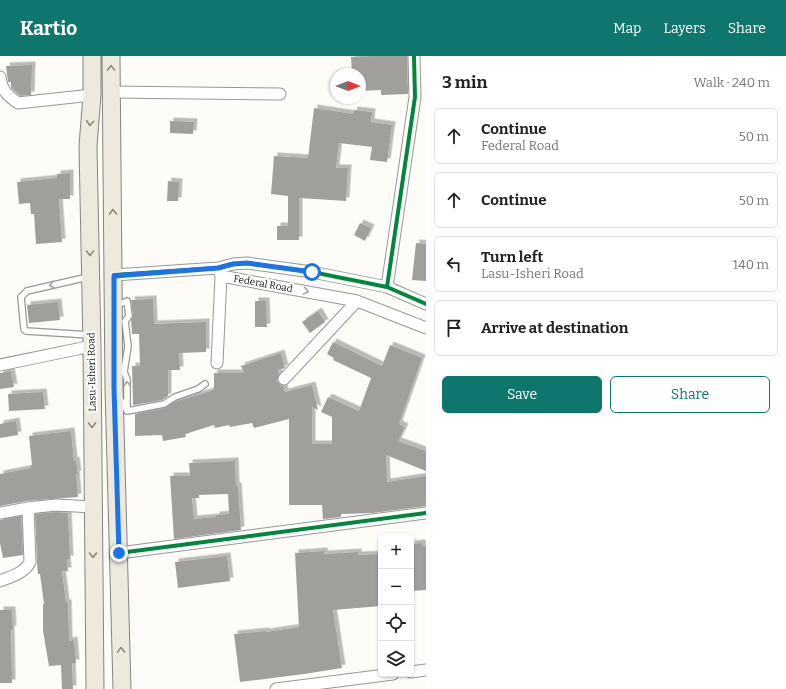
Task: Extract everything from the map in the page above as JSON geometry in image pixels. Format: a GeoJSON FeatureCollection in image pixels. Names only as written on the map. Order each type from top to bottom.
{"type":"FeatureCollection","features":[{"type":"Feature","properties":{"kind":"main road","name":"Lasu-Isheri Road"},"geometry":{"type":"LineString","coordinates":[[92,56],[92,95],[88,146],[95,689]]}},
{"type":"Feature","properties":{"kind":"main road"},"geometry":{"type":"LineString","coordinates":[[111,56],[114,388],[122,689]]}},
{"type":"Feature","properties":{"kind":"street"},"geometry":{"type":"LineString","coordinates":[[387,287],[415,97],[414,56]]}},
{"type":"Feature","properties":{"kind":"street"},"geometry":{"type":"LineString","coordinates":[[0,77],[1,86],[8,96],[18,103],[92,95]]}},
{"type":"Feature","properties":{"kind":"street"},"geometry":{"type":"LineString","coordinates":[[112,92],[280,94]]}},
{"type":"Feature","properties":{"kind":"street","name":"Federal Road"},"geometry":{"type":"LineString","coordinates":[[219,272],[233,264],[247,263],[312,272],[387,287],[426,304]]}},
{"type":"Feature","properties":{"kind":"street"},"geometry":{"type":"LineString","coordinates":[[114,276],[219,272],[217,363]]}},
{"type":"Feature","properties":{"kind":"street","name":"Federal Road"},"geometry":{"type":"LineString","coordinates":[[219,272],[357,300],[426,328]]}},
{"type":"Feature","properties":{"kind":"street"},"geometry":{"type":"LineString","coordinates":[[284,379],[357,300]]}},
{"type":"Feature","properties":{"kind":"street"},"geometry":{"type":"LineString","coordinates":[[0,365],[91,340]]}},
{"type":"Feature","properties":{"kind":"street"},"geometry":{"type":"LineString","coordinates":[[0,513],[56,505],[93,507]]}},
{"type":"Feature","properties":{"kind":"street"},"geometry":{"type":"LineString","coordinates":[[0,581],[22,571],[28,567],[30,562],[28,508]]}},
{"type":"Feature","properties":{"kind":"street"},"geometry":{"type":"LineString","coordinates":[[119,553],[426,513]]}},
{"type":"Feature","properties":{"kind":"street"},"geometry":{"type":"LineString","coordinates":[[414,672],[426,670]]}},
{"type":"Feature","properties":{"kind":"street"},"geometry":{"type":"LineString","coordinates":[[276,689],[378,676]]}},
{"type":"Feature","properties":{"kind":"lane"},"geometry":{"type":"LineString","coordinates":[[90,276],[27,291],[21,297],[24,329],[26,331],[91,340]]}},
{"type":"Feature","properties":{"kind":"lane"},"geometry":{"type":"LineString","coordinates":[[114,306],[127,301],[129,316],[125,321],[128,346],[124,372],[127,379],[127,411]]}},
{"type":"Feature","properties":{"kind":"lane"},"geometry":{"type":"LineString","coordinates":[[127,411],[164,404],[175,397],[198,389],[204,384]]}},
{"type":"Feature","properties":{"kind":"lane"},"geometry":{"type":"LineString","coordinates":[[114,388],[127,411]]}},
{"type":"Feature","properties":{"kind":"building"},"geometry":{"type":"Polygon","coordinates":[[[407,56],[408,94],[381,95],[381,90],[366,91],[366,68],[352,68],[351,57],[407,56]]]}},
{"type":"Feature","properties":{"kind":"building"},"geometry":{"type":"Polygon","coordinates":[[[32,65],[31,95],[20,96],[11,88],[11,82],[8,82],[6,66],[32,65]]]}},
{"type":"Feature","properties":{"kind":"building"},"geometry":{"type":"Polygon","coordinates":[[[314,108],[353,114],[354,110],[372,112],[371,122],[392,125],[387,162],[370,160],[372,147],[339,143],[336,168],[348,168],[346,201],[299,198],[299,240],[277,240],[277,226],[288,226],[288,196],[271,194],[274,156],[308,158],[314,108]]]}},
{"type":"Feature","properties":{"kind":"building"},"geometry":{"type":"Polygon","coordinates":[[[170,121],[194,122],[193,134],[170,133],[170,121]]]}},
{"type":"Feature","properties":{"kind":"building"},"geometry":{"type":"Polygon","coordinates":[[[70,173],[70,199],[59,199],[62,242],[36,244],[34,214],[31,214],[30,203],[19,204],[17,182],[57,178],[57,174],[70,173]]]}},
{"type":"Feature","properties":{"kind":"building"},"geometry":{"type":"Polygon","coordinates":[[[168,181],[179,182],[178,201],[167,201],[168,181]]]}},
{"type":"Feature","properties":{"kind":"building"},"geometry":{"type":"Polygon","coordinates":[[[360,223],[371,228],[365,241],[354,235],[360,223]]]}},
{"type":"Feature","properties":{"kind":"building"},"geometry":{"type":"Polygon","coordinates":[[[416,243],[426,244],[426,281],[412,280],[416,243]]]}},
{"type":"Feature","properties":{"kind":"building"},"geometry":{"type":"Polygon","coordinates":[[[153,299],[154,324],[206,322],[206,352],[179,353],[180,370],[168,370],[168,396],[162,400],[134,405],[132,366],[140,366],[139,334],[132,334],[131,320],[133,316],[131,300],[153,299]]]}},
{"type":"Feature","properties":{"kind":"building"},"geometry":{"type":"Polygon","coordinates":[[[255,301],[266,301],[267,327],[255,327],[255,301]]]}},
{"type":"Feature","properties":{"kind":"building"},"geometry":{"type":"Polygon","coordinates":[[[58,302],[60,320],[29,323],[27,305],[58,302]]]}},
{"type":"Feature","properties":{"kind":"building"},"geometry":{"type":"Polygon","coordinates":[[[318,311],[325,322],[310,333],[302,322],[318,311]]]}},
{"type":"Feature","properties":{"kind":"building"},"geometry":{"type":"Polygon","coordinates":[[[333,342],[382,366],[390,345],[422,358],[399,424],[405,427],[398,441],[426,451],[426,471],[386,455],[387,482],[426,476],[426,506],[373,513],[341,514],[341,517],[323,519],[322,505],[289,505],[289,419],[254,428],[252,423],[215,428],[214,425],[185,434],[186,437],[163,441],[162,435],[135,436],[135,414],[165,408],[174,402],[214,390],[214,373],[244,373],[241,366],[281,353],[285,368],[278,370],[279,374],[277,381],[283,386],[285,392],[312,385],[318,410],[312,407],[312,444],[332,444],[332,417],[321,412],[328,397],[359,411],[371,378],[333,360],[334,358],[327,354],[333,342]]]}},
{"type":"Feature","properties":{"kind":"building"},"geometry":{"type":"Polygon","coordinates":[[[11,371],[14,387],[0,389],[0,373],[11,371]]]}},
{"type":"Feature","properties":{"kind":"building"},"geometry":{"type":"Polygon","coordinates":[[[43,392],[45,409],[9,411],[8,394],[43,392]]]}},
{"type":"Feature","properties":{"kind":"building"},"geometry":{"type":"Polygon","coordinates":[[[16,421],[18,435],[0,438],[0,424],[16,421]]]}},
{"type":"Feature","properties":{"kind":"building"},"geometry":{"type":"Polygon","coordinates":[[[71,431],[74,461],[76,460],[78,474],[76,474],[78,497],[27,501],[0,506],[0,474],[31,468],[29,436],[71,431]]]}},
{"type":"Feature","properties":{"kind":"building"},"geometry":{"type":"Polygon","coordinates":[[[235,461],[241,530],[174,539],[170,476],[190,476],[189,463],[235,461]],[[228,494],[199,495],[199,498],[192,498],[194,519],[229,514],[228,494]]]}},
{"type":"Feature","properties":{"kind":"building"},"geometry":{"type":"Polygon","coordinates":[[[56,512],[68,513],[70,559],[67,559],[68,571],[62,571],[66,603],[68,603],[69,641],[74,640],[76,663],[72,663],[73,689],[62,689],[61,665],[49,666],[43,631],[44,604],[40,574],[38,574],[35,514],[56,512]]]}},
{"type":"Feature","properties":{"kind":"building"},"geometry":{"type":"Polygon","coordinates":[[[21,516],[23,555],[3,558],[0,543],[0,520],[21,516]]]}},
{"type":"Feature","properties":{"kind":"building"},"geometry":{"type":"Polygon","coordinates":[[[422,543],[423,547],[426,547],[426,590],[414,591],[414,544],[422,543]]]}},
{"type":"Feature","properties":{"kind":"building"},"geometry":{"type":"Polygon","coordinates":[[[324,551],[324,554],[358,552],[358,555],[378,554],[378,606],[333,610],[342,668],[240,682],[234,634],[266,632],[299,627],[295,553],[324,551]]]}},
{"type":"Feature","properties":{"kind":"building"},"geometry":{"type":"Polygon","coordinates":[[[227,556],[230,581],[178,588],[175,562],[227,556]]]}},
{"type":"Feature","properties":{"kind":"building"},"geometry":{"type":"Polygon","coordinates":[[[0,610],[12,610],[12,683],[0,683],[0,610]]]}},
{"type":"Feature","properties":{"kind":"cycle path"},"geometry":{"type":"LineString","coordinates":[[387,287],[415,97],[414,56]]}},
{"type":"Feature","properties":{"kind":"cycle path"},"geometry":{"type":"LineString","coordinates":[[114,275],[218,268],[233,264],[247,263],[312,272],[387,287],[426,304]]}},
{"type":"Feature","properties":{"kind":"cycle path"},"geometry":{"type":"LineString","coordinates":[[119,553],[426,513]]}},
{"type":"Feature","properties":{"kind":"route"},"geometry":{"type":"LineString","coordinates":[[119,553],[114,388],[114,276],[218,268],[233,264],[247,263],[312,272]]}}]}
